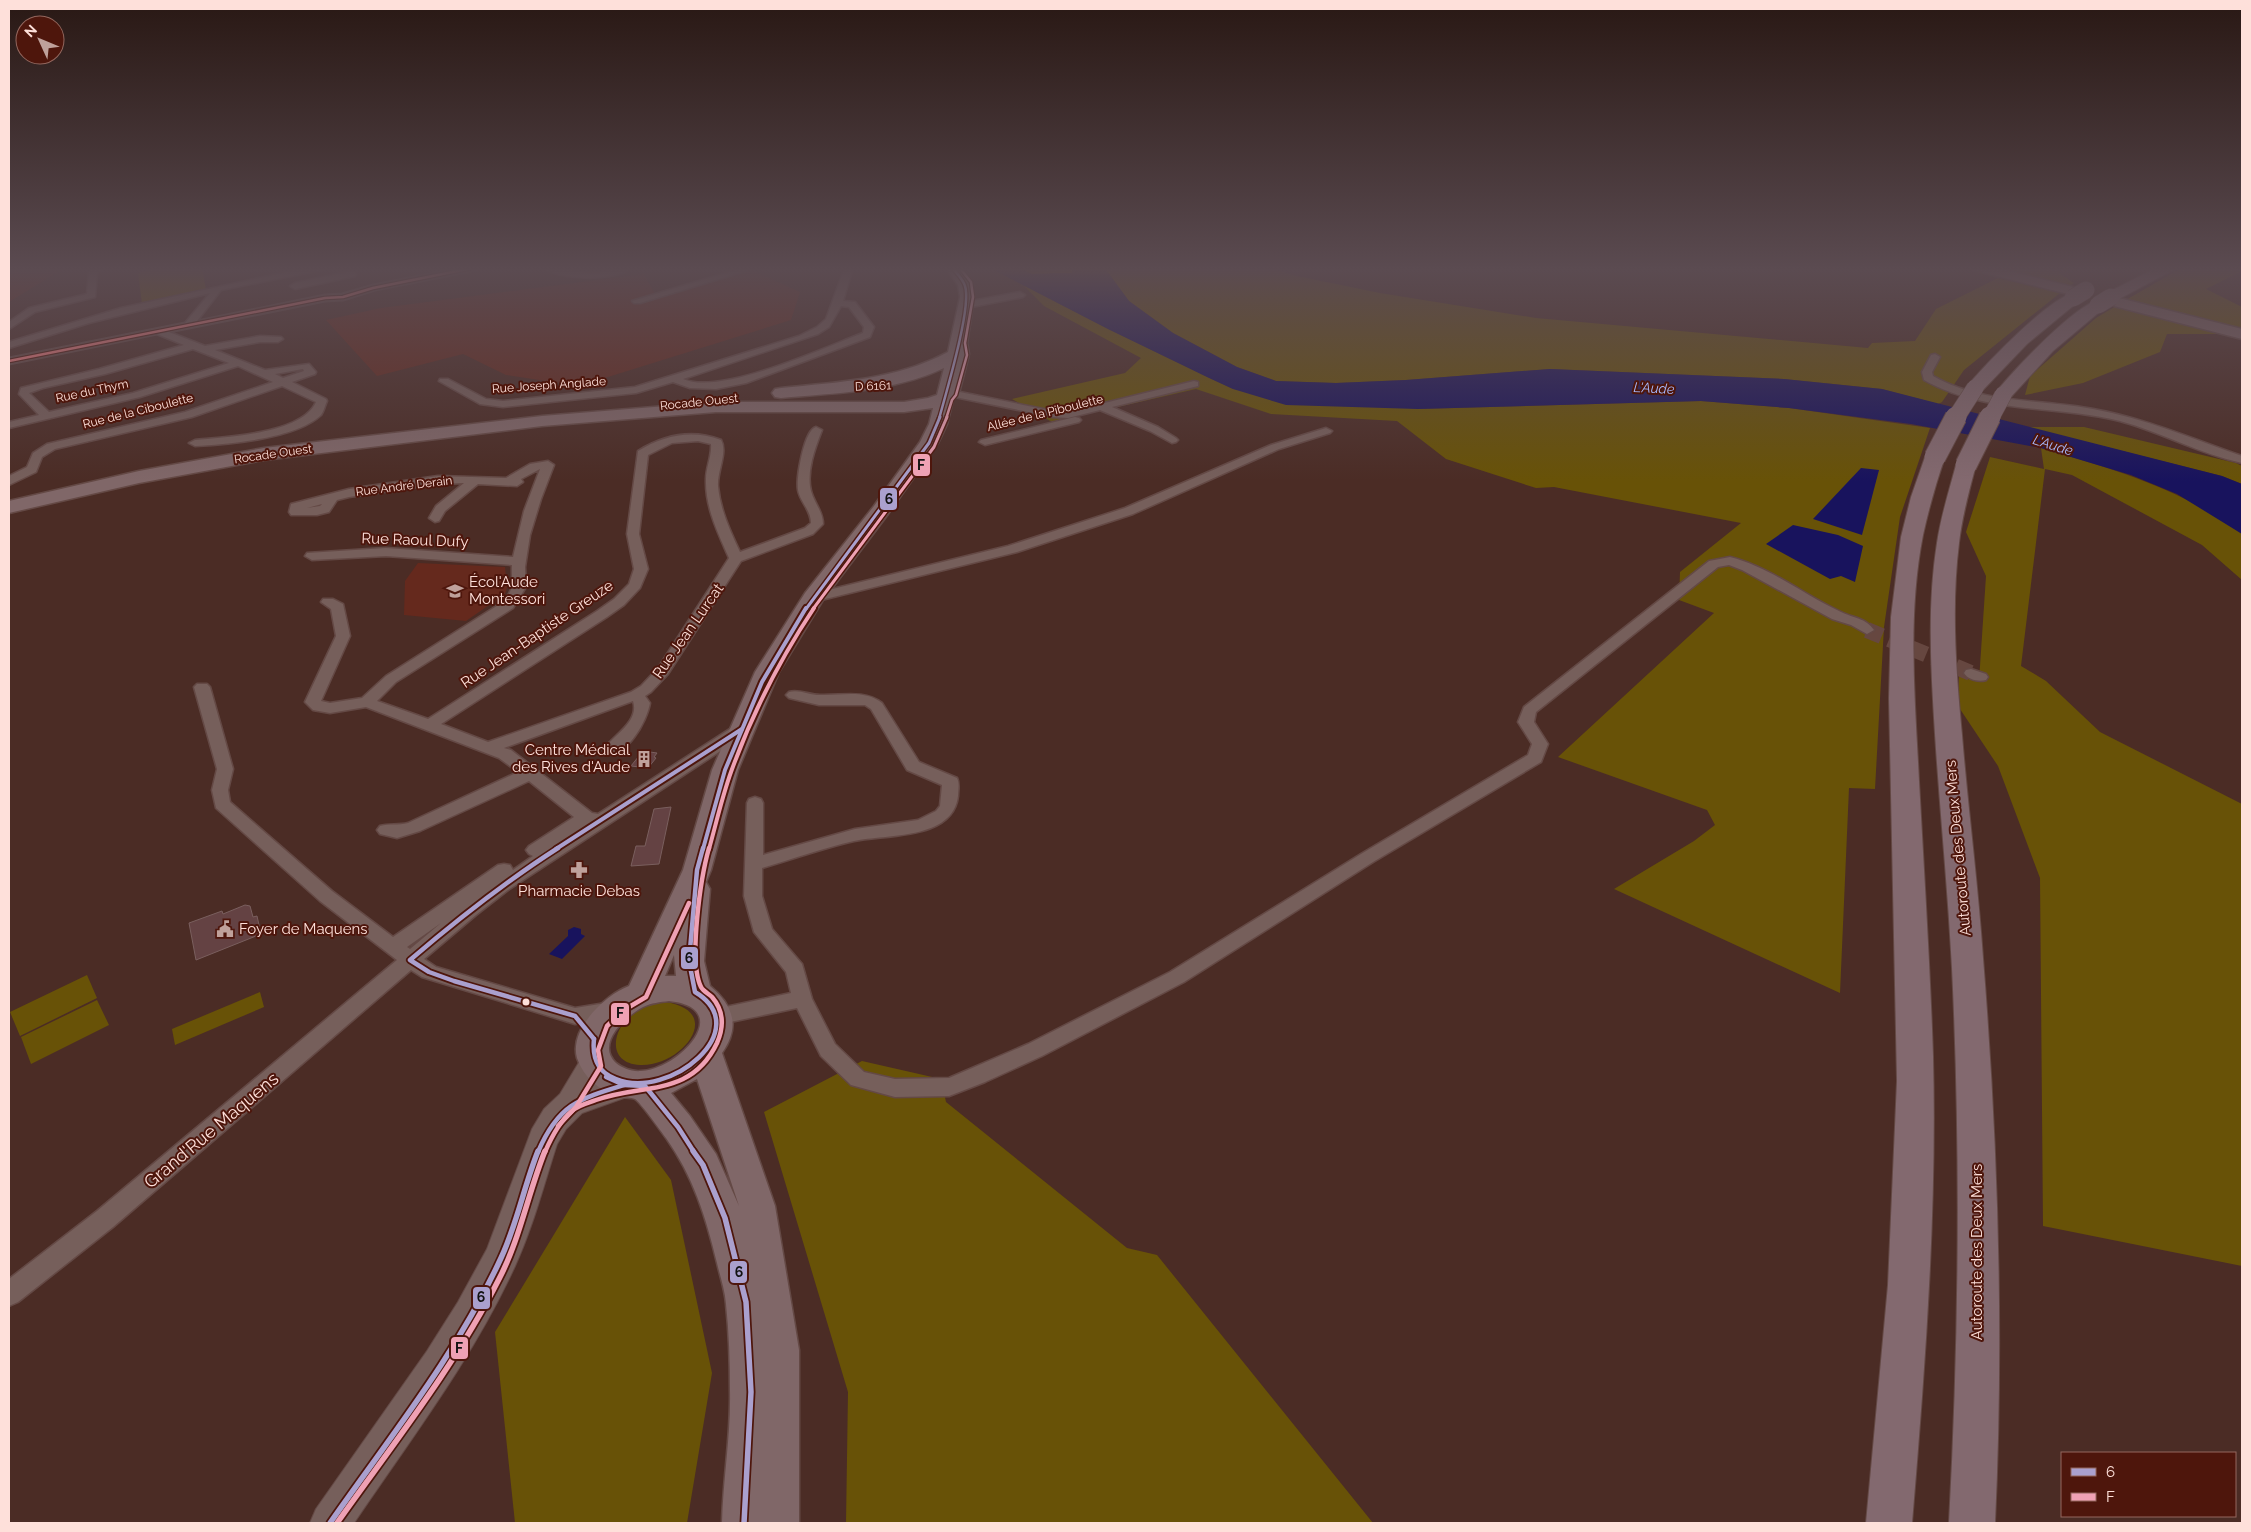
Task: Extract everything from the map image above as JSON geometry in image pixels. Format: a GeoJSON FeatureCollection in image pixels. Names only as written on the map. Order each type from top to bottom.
{"type":"FeatureCollection","features":[{"type":"Feature","properties":{"kind":"highway","name":"Autoroute des Deux Mers"},"geometry":{"type":"LineString","coordinates":[[1972,1523],[1976,1436],[1978,1243],[1974,1066],[1966,938],[1950,752],[1943,621],[1948,543],[1950,461],[1959,412],[1975,388],[2022,338]]}},
{"type":"Feature","properties":{"kind":"highway","name":"Autoroute des Deux Mers"},"geometry":{"type":"LineString","coordinates":[[1889,1523],[1902,1389],[1911,1226],[1915,1058],[1901,658],[1902,606],[1911,532],[1922,490],[1950,461],[1974,444],[2002,395],[2038,354],[2055,338]]}},
{"type":"Feature","properties":{"kind":"main road"},"geometry":{"type":"LineString","coordinates":[[695,992],[689,960],[697,870],[724,770],[762,682],[813,598],[882,510],[929,443],[952,395],[958,338]]}},
{"type":"Feature","properties":{"kind":"main road","name":"D 6161"},"geometry":{"type":"LineString","coordinates":[[856,384],[893,379],[927,370],[956,349]]}},
{"type":"Feature","properties":{"kind":"main road","name":"Rocade Ouest"},"geometry":{"type":"LineString","coordinates":[[9,507],[138,477],[254,456],[609,411],[856,384]]}},
{"type":"Feature","properties":{"kind":"main road","name":"D 6161"},"geometry":{"type":"LineString","coordinates":[[798,391],[898,385],[952,395]]}},
{"type":"Feature","properties":{"kind":"main road","name":"Rocade Ouest"},"geometry":{"type":"LineString","coordinates":[[542,421],[716,407],[904,407],[932,403],[952,395]]}},
{"type":"Feature","properties":{"kind":"main road","name":"Rocade Ouest"},"geometry":{"type":"LineString","coordinates":[[850,408],[890,411],[917,420],[926,427],[929,443]]}},
{"type":"Feature","properties":{"kind":"main road"},"geometry":{"type":"LineString","coordinates":[[628,1002],[697,870]]}},
{"type":"Feature","properties":{"kind":"main road"},"geometry":{"type":"LineString","coordinates":[[330,1523],[440,1364],[471,1314],[502,1256],[543,1139],[555,1119],[571,1103],[634,1085],[669,1079],[691,1067],[705,1053],[715,1034],[716,1018],[709,1002],[695,992],[669,988],[628,1002],[602,1022],[588,1039],[571,1103]]}},
{"type":"Feature","properties":{"kind":"main road"},"geometry":{"type":"LineString","coordinates":[[588,1039],[605,1077],[634,1085],[678,1126],[703,1165],[725,1218],[746,1302],[751,1392],[744,1523]]}},
{"type":"Feature","properties":{"kind":"main road"},"geometry":{"type":"LineString","coordinates":[[705,1053],[757,1206],[780,1350],[778,1514],[776,1523]]}},
{"type":"Feature","properties":{"kind":"street"},"geometry":{"type":"LineString","coordinates":[[9,345],[30,338]]}},
{"type":"Feature","properties":{"kind":"street"},"geometry":{"type":"LineString","coordinates":[[9,361],[120,338]]}},
{"type":"Feature","properties":{"kind":"street","name":"Rue Joseph Anglade"},"geometry":{"type":"LineString","coordinates":[[444,380],[484,402],[503,404],[620,393],[799,338]]}},
{"type":"Feature","properties":{"kind":"street"},"geometry":{"type":"LineString","coordinates":[[674,378],[691,387],[742,381],[858,338]]}},
{"type":"Feature","properties":{"kind":"street"},"geometry":{"type":"LineString","coordinates":[[178,339],[264,373],[322,401],[322,406],[305,422],[252,438],[195,443]]}},
{"type":"Feature","properties":{"kind":"street"},"geometry":{"type":"LineString","coordinates":[[207,349],[260,340],[278,339]]}},
{"type":"Feature","properties":{"kind":"street"},"geometry":{"type":"LineString","coordinates":[[46,415],[24,394],[25,390],[101,372],[196,346]]}},
{"type":"Feature","properties":{"kind":"street"},"geometry":{"type":"LineString","coordinates":[[1935,357],[1927,372],[1928,378],[1944,386],[2020,405],[2108,415],[2242,460]]}},
{"type":"Feature","properties":{"kind":"street","name":"Rue du Thym"},"geometry":{"type":"LineString","coordinates":[[9,425],[46,415],[136,396],[238,363]]}},
{"type":"Feature","properties":{"kind":"street"},"geometry":{"type":"LineString","coordinates":[[264,373],[305,366],[311,372],[284,382]]}},
{"type":"Feature","properties":{"kind":"street","name":"Rue de la Ciboulette"},"geometry":{"type":"LineString","coordinates":[[9,481],[32,469],[37,455],[51,446],[188,415],[284,382]]}},
{"type":"Feature","properties":{"kind":"street"},"geometry":{"type":"LineString","coordinates":[[952,395],[1053,414],[1068,415],[1107,409],[1194,384]]}},
{"type":"Feature","properties":{"kind":"street"},"geometry":{"type":"LineString","coordinates":[[1107,409],[1154,429],[1172,440]]}},
{"type":"Feature","properties":{"kind":"street","name":"Allée de la Piboulette"},"geometry":{"type":"LineString","coordinates":[[984,442],[1107,409]]}},
{"type":"Feature","properties":{"kind":"street"},"geometry":{"type":"LineString","coordinates":[[736,558],[809,531],[818,524],[818,517],[804,489],[806,468],[816,430]]}},
{"type":"Feature","properties":{"kind":"street"},"geometry":{"type":"LineString","coordinates":[[813,598],[1012,549],[1129,511],[1274,447],[1326,431]]}},
{"type":"Feature","properties":{"kind":"street","name":"Rue Jean-Baptiste Greuze"},"geometry":{"type":"LineString","coordinates":[[428,726],[619,602],[635,584],[641,569],[633,534],[642,453],[652,446],[687,437],[708,438],[717,442],[718,450],[712,476],[714,498],[723,531],[736,558]]}},
{"type":"Feature","properties":{"kind":"street"},"geometry":{"type":"LineString","coordinates":[[367,702],[391,679],[508,605],[518,594],[521,585],[518,561],[540,482],[548,466],[534,466],[508,482]]}},
{"type":"Feature","properties":{"kind":"street","name":"Rue André Derain"},"geometry":{"type":"LineString","coordinates":[[332,498],[438,480],[508,482]]}},
{"type":"Feature","properties":{"kind":"street"},"geometry":{"type":"LineString","coordinates":[[435,518],[440,509],[475,480]]}},
{"type":"Feature","properties":{"kind":"street","name":"Rue Raoul Dufy"},"geometry":{"type":"LineString","coordinates":[[312,556],[386,552],[518,561]]}},
{"type":"Feature","properties":{"kind":"street","name":"Rue Jean Lurcat"},"geometry":{"type":"LineString","coordinates":[[490,747],[636,695],[646,689],[663,672],[720,586],[736,558]]}},
{"type":"Feature","properties":{"kind":"street"},"geometry":{"type":"LineString","coordinates":[[755,803],[753,896],[763,932],[794,969],[802,999],[828,1050],[858,1079],[895,1088],[949,1086],[1035,1050],[1177,977],[1367,858],[1535,758],[1540,744],[1526,722],[1529,710],[1714,564],[1730,562],[1747,567],[1837,616],[1856,622],[1867,630]]}},
{"type":"Feature","properties":{"kind":"street"},"geometry":{"type":"LineString","coordinates":[[328,602],[338,606],[344,636],[313,702],[318,707],[330,708],[367,702],[428,726],[490,747],[505,754],[529,774],[594,819]]}},
{"type":"Feature","properties":{"kind":"street"},"geometry":{"type":"LineString","coordinates":[[202,687],[225,769],[220,790],[222,804],[326,896],[401,954],[429,972],[588,1039]]}},
{"type":"Feature","properties":{"kind":"street"},"geometry":{"type":"LineString","coordinates":[[611,750],[625,739],[641,714],[642,703],[636,695]]}},
{"type":"Feature","properties":{"kind":"street"},"geometry":{"type":"LineString","coordinates":[[754,864],[855,835],[922,825],[942,815],[948,807],[951,782],[913,766],[877,706],[870,700],[820,700],[794,695]]}},
{"type":"Feature","properties":{"kind":"street","name":"Grand'Rue Maquens"},"geometry":{"type":"LineString","coordinates":[[9,1294],[112,1213],[401,954],[469,910],[594,819],[742,728]]}},
{"type":"Feature","properties":{"kind":"street"},"geometry":{"type":"LineString","coordinates":[[386,830],[397,832],[414,828],[529,774]]}},
{"type":"Feature","properties":{"kind":"street"},"geometry":{"type":"LineString","coordinates":[[716,1018],[802,999]]}},
{"type":"Feature","properties":{"kind":"shaded area"},"geometry":{"type":"Polygon","coordinates":[[[343,338],[732,338],[579,386],[506,375],[463,354],[377,376],[343,338]]]}},
{"type":"Feature","properties":{"kind":"shaded area"},"geometry":{"type":"Polygon","coordinates":[[[1105,338],[1128,338],[1233,389],[1418,409],[1701,401],[1789,408],[1930,428],[1900,517],[1884,627],[1875,789],[1849,788],[1840,993],[1614,889],[1694,841],[1715,825],[1707,810],[1558,757],[1714,613],[1679,600],[1680,572],[1741,523],[1554,487],[1536,488],[1446,459],[1397,421],[1271,414],[1196,389],[1052,422],[1012,399],[1125,373],[1141,358],[1105,338]]]}},
{"type":"Feature","properties":{"kind":"shaded area"},"geometry":{"type":"Polygon","coordinates":[[[1183,338],[1763,338],[1868,348],[1872,343],[1915,341],[1917,338],[2003,338],[1964,370],[1942,402],[1938,404],[1882,389],[1784,379],[1550,369],[1406,380],[1336,383],[1276,381],[1237,367],[1183,338]]]}},
{"type":"Feature","properties":{"kind":"shaded area"},"geometry":{"type":"Polygon","coordinates":[[[2073,338],[2165,338],[2160,352],[2083,383],[2025,395],[2030,376],[2073,338]]]}},
{"type":"Feature","properties":{"kind":"shaded area"},"geometry":{"type":"Polygon","coordinates":[[[2026,427],[2084,427],[2236,463],[2242,466],[2242,484],[2222,476],[2026,427]]]}},
{"type":"Feature","properties":{"kind":"shaded area"},"geometry":{"type":"Polygon","coordinates":[[[2041,448],[2120,472],[2171,492],[2219,518],[2242,534],[2242,580],[2202,545],[2072,475],[2045,469],[2021,666],[2046,681],[2100,732],[2242,804],[2242,1266],[2043,1226],[2040,878],[1998,766],[1958,706],[1959,674],[1979,681],[1986,576],[1966,532],[1990,457],[2044,469],[2041,448]]]}},
{"type":"Feature","properties":{"kind":"shaded area","name":"Écol'Aude Montessori"},"geometry":{"type":"Polygon","coordinates":[[[418,563],[505,567],[507,588],[505,594],[466,621],[404,615],[405,581],[418,563]]]}},
{"type":"Feature","properties":{"kind":"shaded area"},"geometry":{"type":"Polygon","coordinates":[[[87,975],[97,998],[20,1036],[10,1012],[87,975]]]}},
{"type":"Feature","properties":{"kind":"shaded area"},"geometry":{"type":"Polygon","coordinates":[[[260,992],[264,1007],[175,1045],[172,1029],[260,992]]]}},
{"type":"Feature","properties":{"kind":"shaded area"},"geometry":{"type":"Polygon","coordinates":[[[97,1000],[109,1025],[31,1064],[21,1037],[97,1000]]]}},
{"type":"Feature","properties":{"kind":"shaded area"},"geometry":{"type":"Polygon","coordinates":[[[665,1002],[683,1007],[693,1016],[695,1026],[691,1038],[670,1057],[656,1063],[640,1065],[629,1063],[617,1052],[617,1036],[620,1028],[633,1013],[640,1009],[665,1002]]]}},
{"type":"Feature","properties":{"kind":"shaded area"},"geometry":{"type":"Polygon","coordinates":[[[862,1061],[941,1079],[946,1102],[1127,1248],[1157,1255],[1373,1523],[846,1523],[848,1392],[764,1112],[862,1061]]]}},
{"type":"Feature","properties":{"kind":"shaded area"},"geometry":{"type":"Polygon","coordinates":[[[625,1117],[671,1180],[712,1373],[687,1523],[515,1523],[495,1332],[625,1117]]]}},
{"type":"Feature","properties":{"kind":"water","name":"L'Aude"},"geometry":{"type":"Polygon","coordinates":[[[1128,338],[1183,338],[1237,367],[1276,381],[1336,383],[1406,380],[1550,369],[1784,379],[1882,389],[2222,476],[2242,484],[2242,534],[2177,494],[2131,475],[2041,448],[1911,424],[1789,408],[1701,401],[1418,409],[1286,405],[1233,389],[1128,338]]]}},
{"type":"Feature","properties":{"kind":"water"},"geometry":{"type":"Polygon","coordinates":[[[1861,468],[1879,470],[1862,535],[1813,519],[1861,468]]]}},
{"type":"Feature","properties":{"kind":"water"},"geometry":{"type":"Polygon","coordinates":[[[1793,525],[1838,535],[1863,546],[1855,582],[1841,576],[1830,579],[1766,544],[1793,525]]]}},
{"type":"Feature","properties":{"kind":"water"},"geometry":{"type":"Polygon","coordinates":[[[574,927],[581,929],[581,934],[585,936],[562,959],[549,954],[568,936],[568,930],[574,927]]]}},
{"type":"Feature","properties":{"kind":"building","name":"Centre Médical des Rives d'Aude"},"geometry":{"type":"Polygon","coordinates":[[[643,751],[657,753],[654,757],[656,758],[648,768],[631,766],[643,751]]]}},
{"type":"Feature","properties":{"kind":"building"},"geometry":{"type":"Polygon","coordinates":[[[671,807],[659,864],[631,866],[636,846],[645,846],[654,809],[671,807]]]}},
{"type":"Feature","properties":{"kind":"building","name":"Foyer de Maquens"},"geometry":{"type":"Polygon","coordinates":[[[245,905],[250,906],[253,917],[257,916],[261,934],[196,960],[189,923],[222,911],[223,914],[245,905]]]}},
{"type":"Feature","properties":{"kind":"tunnel"},"geometry":{"type":"LineString","coordinates":[[1867,630],[1971,673]]}},
{"type":"Feature","properties":{"kind":"transit line"},"geometry":{"type":"LineString","coordinates":[[9,361],[122,338]]}},
{"type":"Feature","properties":{"kind":"transit line","name":"6"},"geometry":{"type":"LineString","coordinates":[[594,1039],[593,1050],[595,1060],[603,1072],[625,1083],[645,1084],[666,1079],[686,1069],[702,1056],[712,1040],[716,1022],[710,1004],[695,992],[689,961],[697,870],[725,770],[762,682],[785,641],[813,598],[881,510],[929,443],[938,424],[960,338]]}},
{"type":"Feature","properties":{"kind":"transit line","name":"F"},"geometry":{"type":"LineString","coordinates":[[337,1523],[423,1403],[482,1310],[500,1278],[509,1257],[537,1170],[546,1149],[556,1130],[570,1112],[581,1105],[612,1094],[655,1089],[680,1081],[698,1068],[712,1052],[721,1032],[721,1013],[715,1002],[701,988],[695,961],[703,871],[731,772],[768,685],[790,644],[818,602],[886,514],[934,447],[944,427],[952,400],[956,395],[967,355],[966,338]]}},
{"type":"Feature","properties":{"kind":"transit line","name":"6"},"geometry":{"type":"LineString","coordinates":[[594,1039],[575,1016],[454,981],[429,972],[410,960],[469,910],[511,878],[683,769],[742,729]]}},
{"type":"Feature","properties":{"kind":"transit line","name":"F"},"geometry":{"type":"LineString","coordinates":[[558,1126],[576,1107],[601,1066],[598,1050],[607,1026],[624,1010],[646,997],[689,903]]}},
{"type":"Feature","properties":{"kind":"transit line","name":"6"},"geometry":{"type":"LineString","coordinates":[[606,1077],[624,1085],[645,1086],[678,1127],[703,1165],[725,1218],[746,1302],[751,1392],[744,1523]]}},
{"type":"Feature","properties":{"kind":"transit line","name":"6"},"geometry":{"type":"LineString","coordinates":[[330,1523],[422,1393],[466,1326],[502,1257],[538,1150],[555,1120],[577,1101],[624,1085]]}},
{"type":"Feature","properties":{"kind":"place","name":"Écol'Aude Montessori"},"geometry":{"type":"Point","coordinates":[455,591]}},
{"type":"Feature","properties":{"kind":"place","name":"Centre Médical des Rives d'Aude"},"geometry":{"type":"Point","coordinates":[644,759]}},
{"type":"Feature","properties":{"kind":"place","name":"Pharmacie Debas"},"geometry":{"type":"Point","coordinates":[579,870]}},
{"type":"Feature","properties":{"kind":"place","name":"Foyer de Maquens"},"geometry":{"type":"Point","coordinates":[225,929]}}]}
